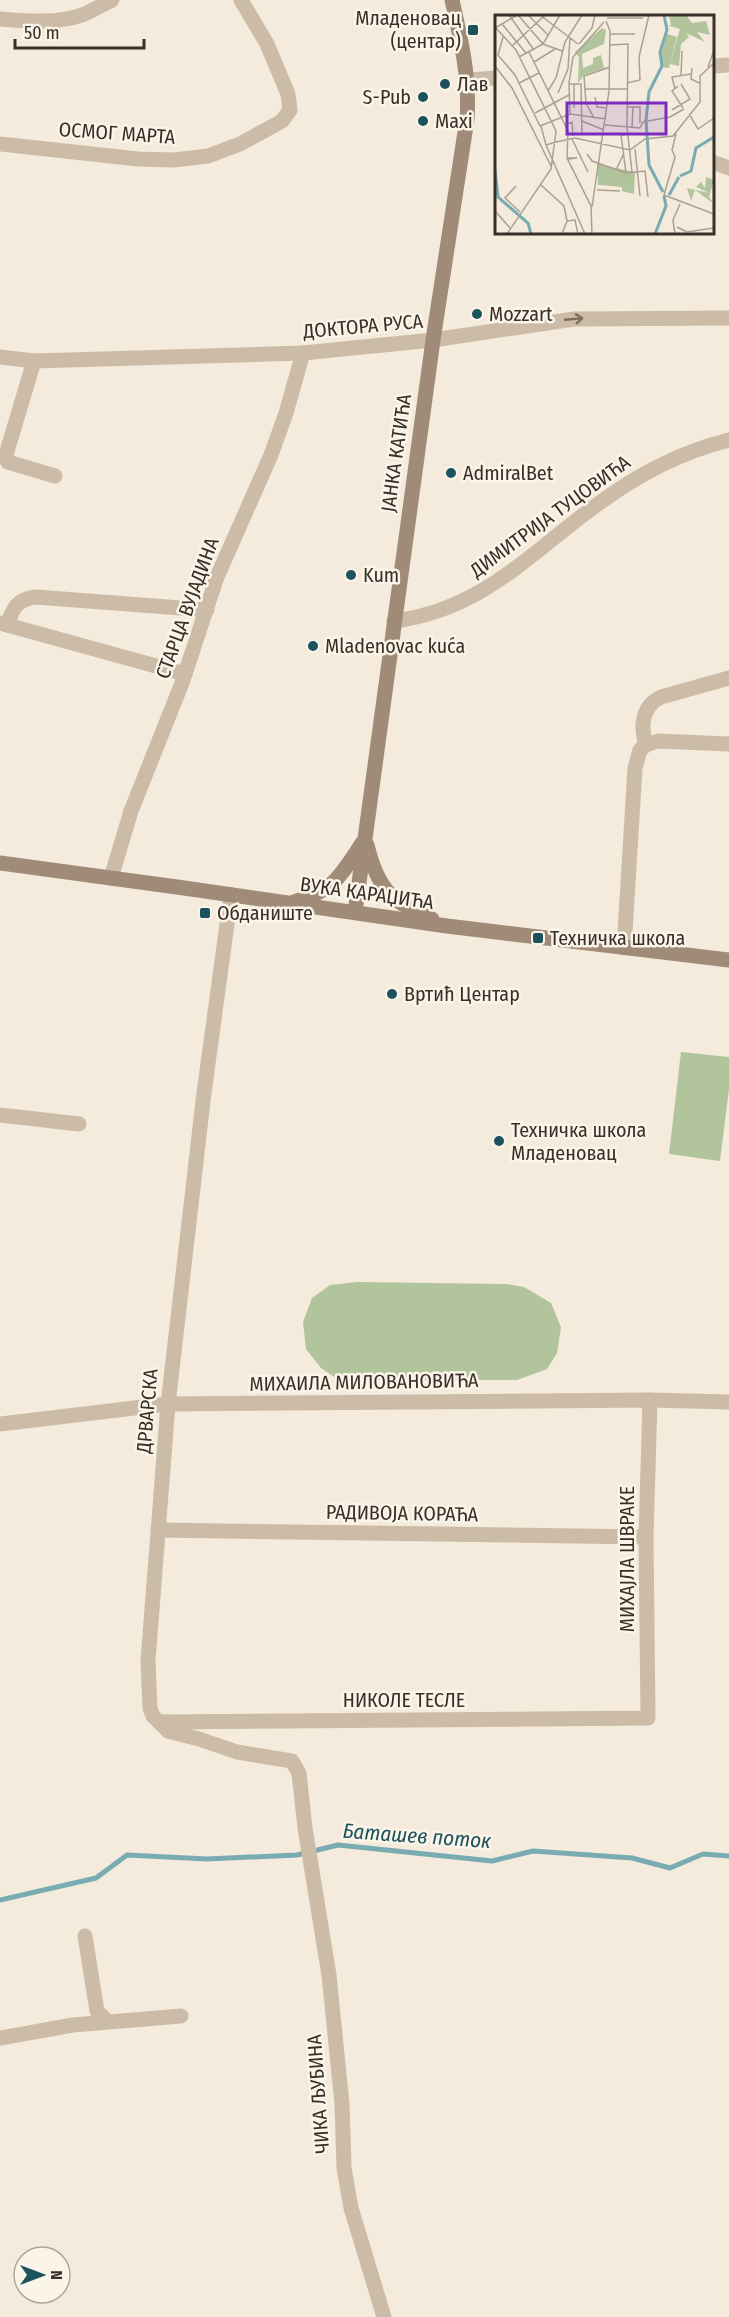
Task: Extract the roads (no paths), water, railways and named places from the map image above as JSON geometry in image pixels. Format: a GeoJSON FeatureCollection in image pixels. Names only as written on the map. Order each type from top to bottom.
{"type":"FeatureCollection","features":[{"type":"Feature","properties":{"kind":"street"},"geometry":{"type":"LineString","coordinates":[[0,19],[36,21],[68,18],[82,15],[112,0]]}},
{"type":"Feature","properties":{"kind":"street","name":"ОСМОГ МАРТА"},"geometry":{"type":"LineString","coordinates":[[0,144],[138,159],[174,160],[208,156],[240,144],[282,121],[290,110],[288,94],[267,44],[241,0]]}},
{"type":"Feature","properties":{"kind":"street","name":"ЈАНКА КАТИЋА"},"geometry":{"type":"LineString","coordinates":[[355,912],[433,340],[467,119],[468,80],[452,0]]}},
{"type":"Feature","properties":{"kind":"street"},"geometry":{"type":"LineString","coordinates":[[714,66],[729,65]]}},
{"type":"Feature","properties":{"kind":"street"},"geometry":{"type":"LineString","coordinates":[[468,80],[495,78]]}},
{"type":"Feature","properties":{"kind":"street"},"geometry":{"type":"LineString","coordinates":[[714,163],[729,168]]}},
{"type":"Feature","properties":{"kind":"street","name":"ДОКТОРА РУСА"},"geometry":{"type":"LineString","coordinates":[[0,357],[34,361],[303,353],[433,340],[574,319],[729,318]]}},
{"type":"Feature","properties":{"kind":"street","name":"СТАРЦА ВУЈАДИНА"},"geometry":{"type":"LineString","coordinates":[[111,878],[131,811],[185,674],[218,577],[275,445],[303,353]]}},
{"type":"Feature","properties":{"kind":"street"},"geometry":{"type":"LineString","coordinates":[[34,361],[5,458],[8,462],[55,476]]}},
{"type":"Feature","properties":{"kind":"street","name":"ДИМИТРИЈА ТУЦОВИЋА"},"geometry":{"type":"LineString","coordinates":[[394,621],[437,611],[491,587],[620,488],[679,457],[729,440]]}},
{"type":"Feature","properties":{"kind":"street"},"geometry":{"type":"LineString","coordinates":[[185,674],[4,624],[16,604],[21,600],[36,597],[207,610]]}},
{"type":"Feature","properties":{"kind":"street"},"geometry":{"type":"LineString","coordinates":[[646,745],[644,717],[651,702],[690,687],[729,678]]}},
{"type":"Feature","properties":{"kind":"street"},"geometry":{"type":"LineString","coordinates":[[624,948],[635,768],[640,750],[658,741],[729,744]]}},
{"type":"Feature","properties":{"kind":"street"},"geometry":{"type":"LineString","coordinates":[[290,903],[324,892],[338,879],[365,839]]}},
{"type":"Feature","properties":{"kind":"street"},"geometry":{"type":"LineString","coordinates":[[365,839],[379,883],[396,901],[447,926]]}},
{"type":"Feature","properties":{"kind":"street","name":"ВУКА КАРАЏИЋА"},"geometry":{"type":"LineString","coordinates":[[0,863],[447,926],[729,960]]}},
{"type":"Feature","properties":{"kind":"street","name":"ДРВАРСКА"},"geometry":{"type":"LineString","coordinates":[[159,1722],[153,1716],[150,1708],[148,1661],[168,1404],[204,1093],[231,895]]}},
{"type":"Feature","properties":{"kind":"street"},"geometry":{"type":"LineString","coordinates":[[0,1115],[78,1124]]}},
{"type":"Feature","properties":{"kind":"street","name":"МИХАИЛА МИЛОВАНОВИЋА"},"geometry":{"type":"LineString","coordinates":[[0,1424],[168,1404],[650,1400],[729,1402]]}},
{"type":"Feature","properties":{"kind":"street","name":"МИХАЈЛА ШВРАКЕ"},"geometry":{"type":"LineString","coordinates":[[648,1718],[646,1537],[650,1400]]}},
{"type":"Feature","properties":{"kind":"street","name":"РАДИВОЈА КОРАЋА"},"geometry":{"type":"LineString","coordinates":[[158,1530],[646,1537]]}},
{"type":"Feature","properties":{"kind":"street","name":"НИКОЛЕ ТЕСЛЕ"},"geometry":{"type":"LineString","coordinates":[[159,1722],[648,1718]]}},
{"type":"Feature","properties":{"kind":"street","name":"ЧИКА ЉУБИНА"},"geometry":{"type":"LineString","coordinates":[[159,1722],[168,1731],[199,1738],[237,1752],[292,1761],[299,1773],[305,1828],[329,1975],[342,2104],[344,2168],[351,2208],[384,2317]]}},
{"type":"Feature","properties":{"kind":"street"},"geometry":{"type":"LineString","coordinates":[[84,1936],[97,2011],[107,2021]]}},
{"type":"Feature","properties":{"kind":"street"},"geometry":{"type":"LineString","coordinates":[[0,2038],[44,2029],[107,2021],[181,2016]]}},
{"type":"Feature","properties":{"kind":"waterway","name":"Баташев поток"},"geometry":{"type":"LineString","coordinates":[[0,1900],[96,1878],[127,1855],[207,1859],[297,1855],[338,1845],[492,1861],[533,1851],[632,1858],[670,1868],[703,1854],[729,1856]]}},
{"type":"Feature","properties":{"kind":"place","name":"Младеновац (центар)"},"geometry":{"type":"Point","coordinates":[473,30]}},
{"type":"Feature","properties":{"kind":"place","name":"Лав"},"geometry":{"type":"Point","coordinates":[445,84]}},
{"type":"Feature","properties":{"kind":"place","name":"S-Pub"},"geometry":{"type":"Point","coordinates":[423,97]}},
{"type":"Feature","properties":{"kind":"place","name":"Maxi"},"geometry":{"type":"Point","coordinates":[423,121]}},
{"type":"Feature","properties":{"kind":"place","name":"Mozzart"},"geometry":{"type":"Point","coordinates":[477,314]}},
{"type":"Feature","properties":{"kind":"place","name":"AdmiralBet"},"geometry":{"type":"Point","coordinates":[451,473]}},
{"type":"Feature","properties":{"kind":"place","name":"Kum"},"geometry":{"type":"Point","coordinates":[351,575]}},
{"type":"Feature","properties":{"kind":"place","name":"Mladenovac kuća"},"geometry":{"type":"Point","coordinates":[313,646]}},
{"type":"Feature","properties":{"kind":"place","name":"Обданиште"},"geometry":{"type":"Point","coordinates":[205,913]}},
{"type":"Feature","properties":{"kind":"place","name":"Техничка школа"},"geometry":{"type":"Point","coordinates":[538,938]}},
{"type":"Feature","properties":{"kind":"place","name":"Вртић Центар"},"geometry":{"type":"Point","coordinates":[392,994]}},
{"type":"Feature","properties":{"kind":"place","name":"Техничка школа Младеновац"},"geometry":{"type":"Point","coordinates":[499,1141]}}]}
